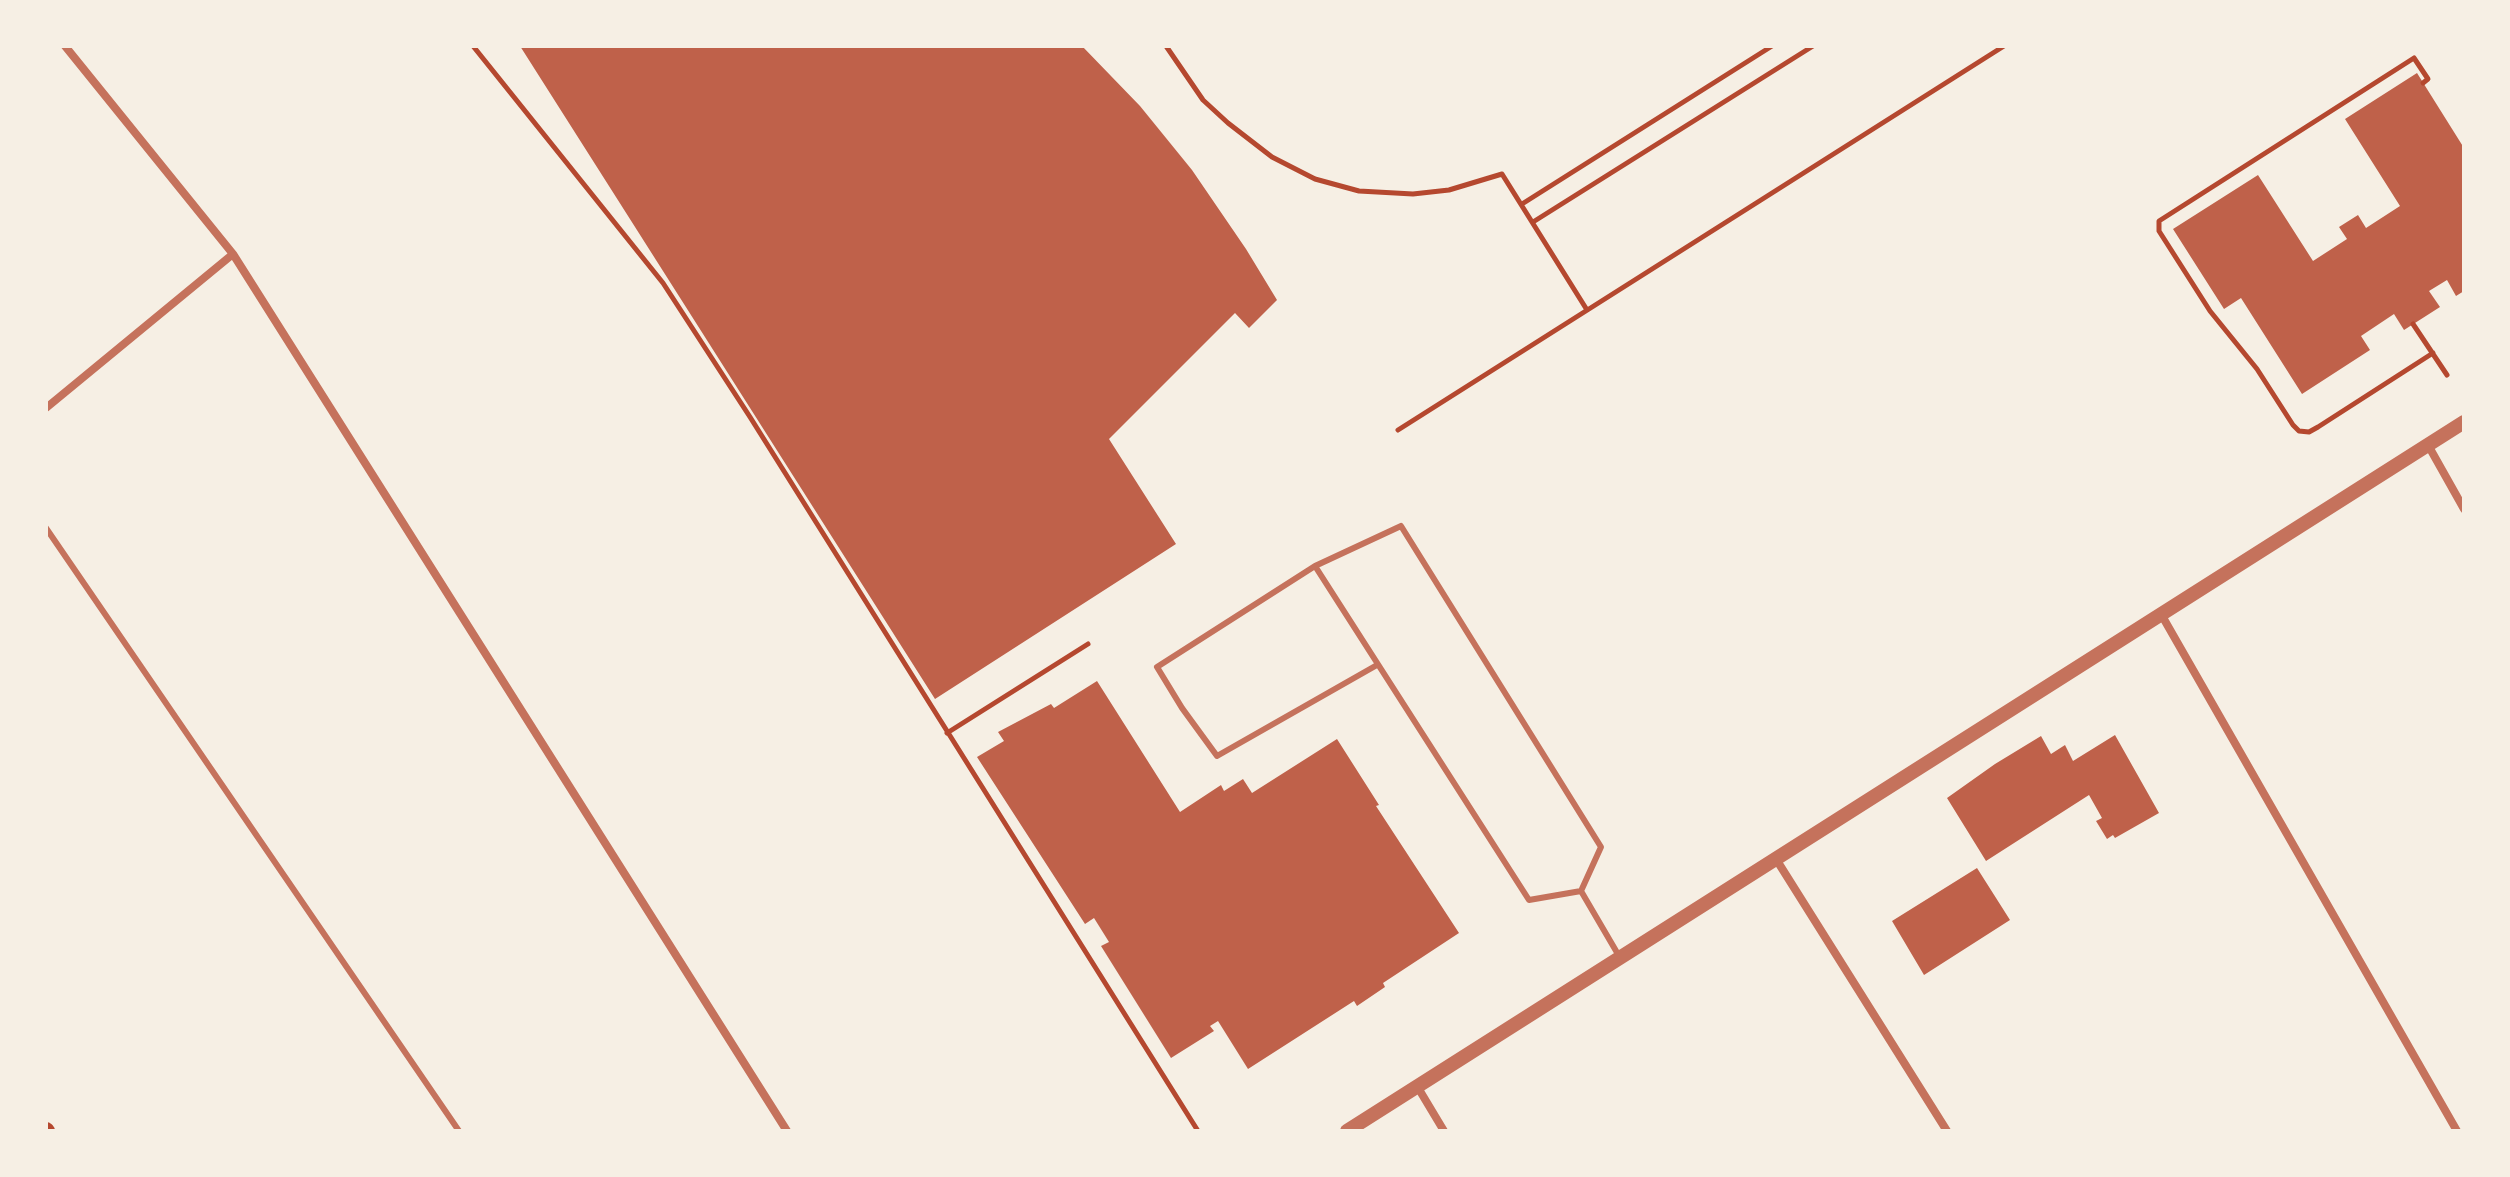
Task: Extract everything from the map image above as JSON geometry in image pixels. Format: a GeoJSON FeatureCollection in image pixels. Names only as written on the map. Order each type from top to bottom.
{"type":"FeatureCollection","features":[{"type":"Feature","properties":{"kind":"street"},"geometry":{"type":"LineString","coordinates":[[65,46],[233,254],[787,1131]]}},
{"type":"Feature","properties":{"kind":"street"},"geometry":{"type":"LineString","coordinates":[[46,408],[233,254]]}},
{"type":"Feature","properties":{"kind":"street"},"geometry":{"type":"LineString","coordinates":[[1347,1131],[2464,422]]}},
{"type":"Feature","properties":{"kind":"street"},"geometry":{"type":"LineString","coordinates":[[2428,445],[2464,509]]}},
{"type":"Feature","properties":{"kind":"street"},"geometry":{"type":"LineString","coordinates":[[2161,614],[2457,1131]]}},
{"type":"Feature","properties":{"kind":"street"},"geometry":{"type":"LineString","coordinates":[[1776,859],[1947,1131]]}},
{"type":"Feature","properties":{"kind":"street"},"geometry":{"type":"LineString","coordinates":[[1417,1086],[1444,1131]]}},
{"type":"Feature","properties":{"kind":"lane"},"geometry":{"type":"LineString","coordinates":[[1377,665],[1217,756],[1157,667],[1315,566],[1401,526],[1601,847],[1581,891]]}},
{"type":"Feature","properties":{"kind":"lane"},"geometry":{"type":"LineString","coordinates":[[46,528],[459,1131]]}},
{"type":"Feature","properties":{"kind":"lane"},"geometry":{"type":"LineString","coordinates":[[1315,566],[1529,900],[1581,891]]}},
{"type":"Feature","properties":{"kind":"lane"},"geometry":{"type":"LineString","coordinates":[[1581,891],[1619,956]]}},
{"type":"Feature","properties":{"kind":"path"},"geometry":{"type":"LineString","coordinates":[[473,46],[663,283],[1198,1131]]}},
{"type":"Feature","properties":{"kind":"path"},"geometry":{"type":"LineString","coordinates":[[1166,46],[1203,100],[1228,123],[1272,157],[1315,179],[1359,191],[1413,194],[1449,190],[1502,174],[1587,310]]}},
{"type":"Feature","properties":{"kind":"path"},"geometry":{"type":"LineString","coordinates":[[1522,204],[1772,46]]}},
{"type":"Feature","properties":{"kind":"path"},"geometry":{"type":"LineString","coordinates":[[1533,222],[1813,46]]}},
{"type":"Feature","properties":{"kind":"path"},"geometry":{"type":"LineString","coordinates":[[1398,430],[2004,46]]}},
{"type":"Feature","properties":{"kind":"path"},"geometry":{"type":"LineString","coordinates":[[2423,83],[2428,79],[2414,58],[2159,221],[2159,231],[2210,311],[2257,369],[2299,431],[2309,432],[2318,427],[2433,353]]}},
{"type":"Feature","properties":{"kind":"path"},"geometry":{"type":"LineString","coordinates":[[2413,324],[2447,375]]}},
{"type":"Feature","properties":{"kind":"path"},"geometry":{"type":"LineString","coordinates":[[947,733],[1088,644]]}},
{"type":"Feature","properties":{"kind":"building"},"geometry":{"type":"Polygon","coordinates":[[[520,46],[1082,46],[1140,106],[1192,170],[1277,300],[1249,328],[1235,313],[1109,439],[1176,544],[935,699],[520,46]]]}},
{"type":"Feature","properties":{"kind":"building"},"geometry":{"type":"Polygon","coordinates":[[[2417,73],[2464,148],[2464,291],[2456,296],[2447,280],[2429,291],[2440,307],[2404,330],[2394,314],[2361,336],[2370,350],[2302,394],[2241,298],[2224,309],[2173,229],[2258,175],[2313,261],[2347,239],[2339,227],[2358,215],[2366,228],[2400,206],[2345,119],[2417,73]]]}},
{"type":"Feature","properties":{"kind":"building"},"geometry":{"type":"Polygon","coordinates":[[[1097,681],[1180,812],[1221,785],[1224,791],[1243,779],[1252,793],[1337,739],[1379,805],[1376,806],[1459,933],[1383,983],[1385,987],[1357,1006],[1354,1001],[1248,1069],[1218,1021],[1210,1026],[1214,1031],[1171,1058],[1101,946],[1109,942],[1094,918],[1085,924],[977,757],[1004,741],[998,732],[1051,704],[1054,708],[1097,681]]]}},
{"type":"Feature","properties":{"kind":"building"},"geometry":{"type":"Polygon","coordinates":[[[2115,735],[2159,813],[2115,838],[2113,835],[2107,839],[2096,821],[2102,818],[2089,795],[1986,861],[1947,798],[2041,736],[2051,754],[2065,745],[2073,761],[2115,735]]]}},
{"type":"Feature","properties":{"kind":"building"},"geometry":{"type":"Polygon","coordinates":[[[1977,868],[2010,920],[1924,975],[1892,921],[1977,868]]]}}]}
